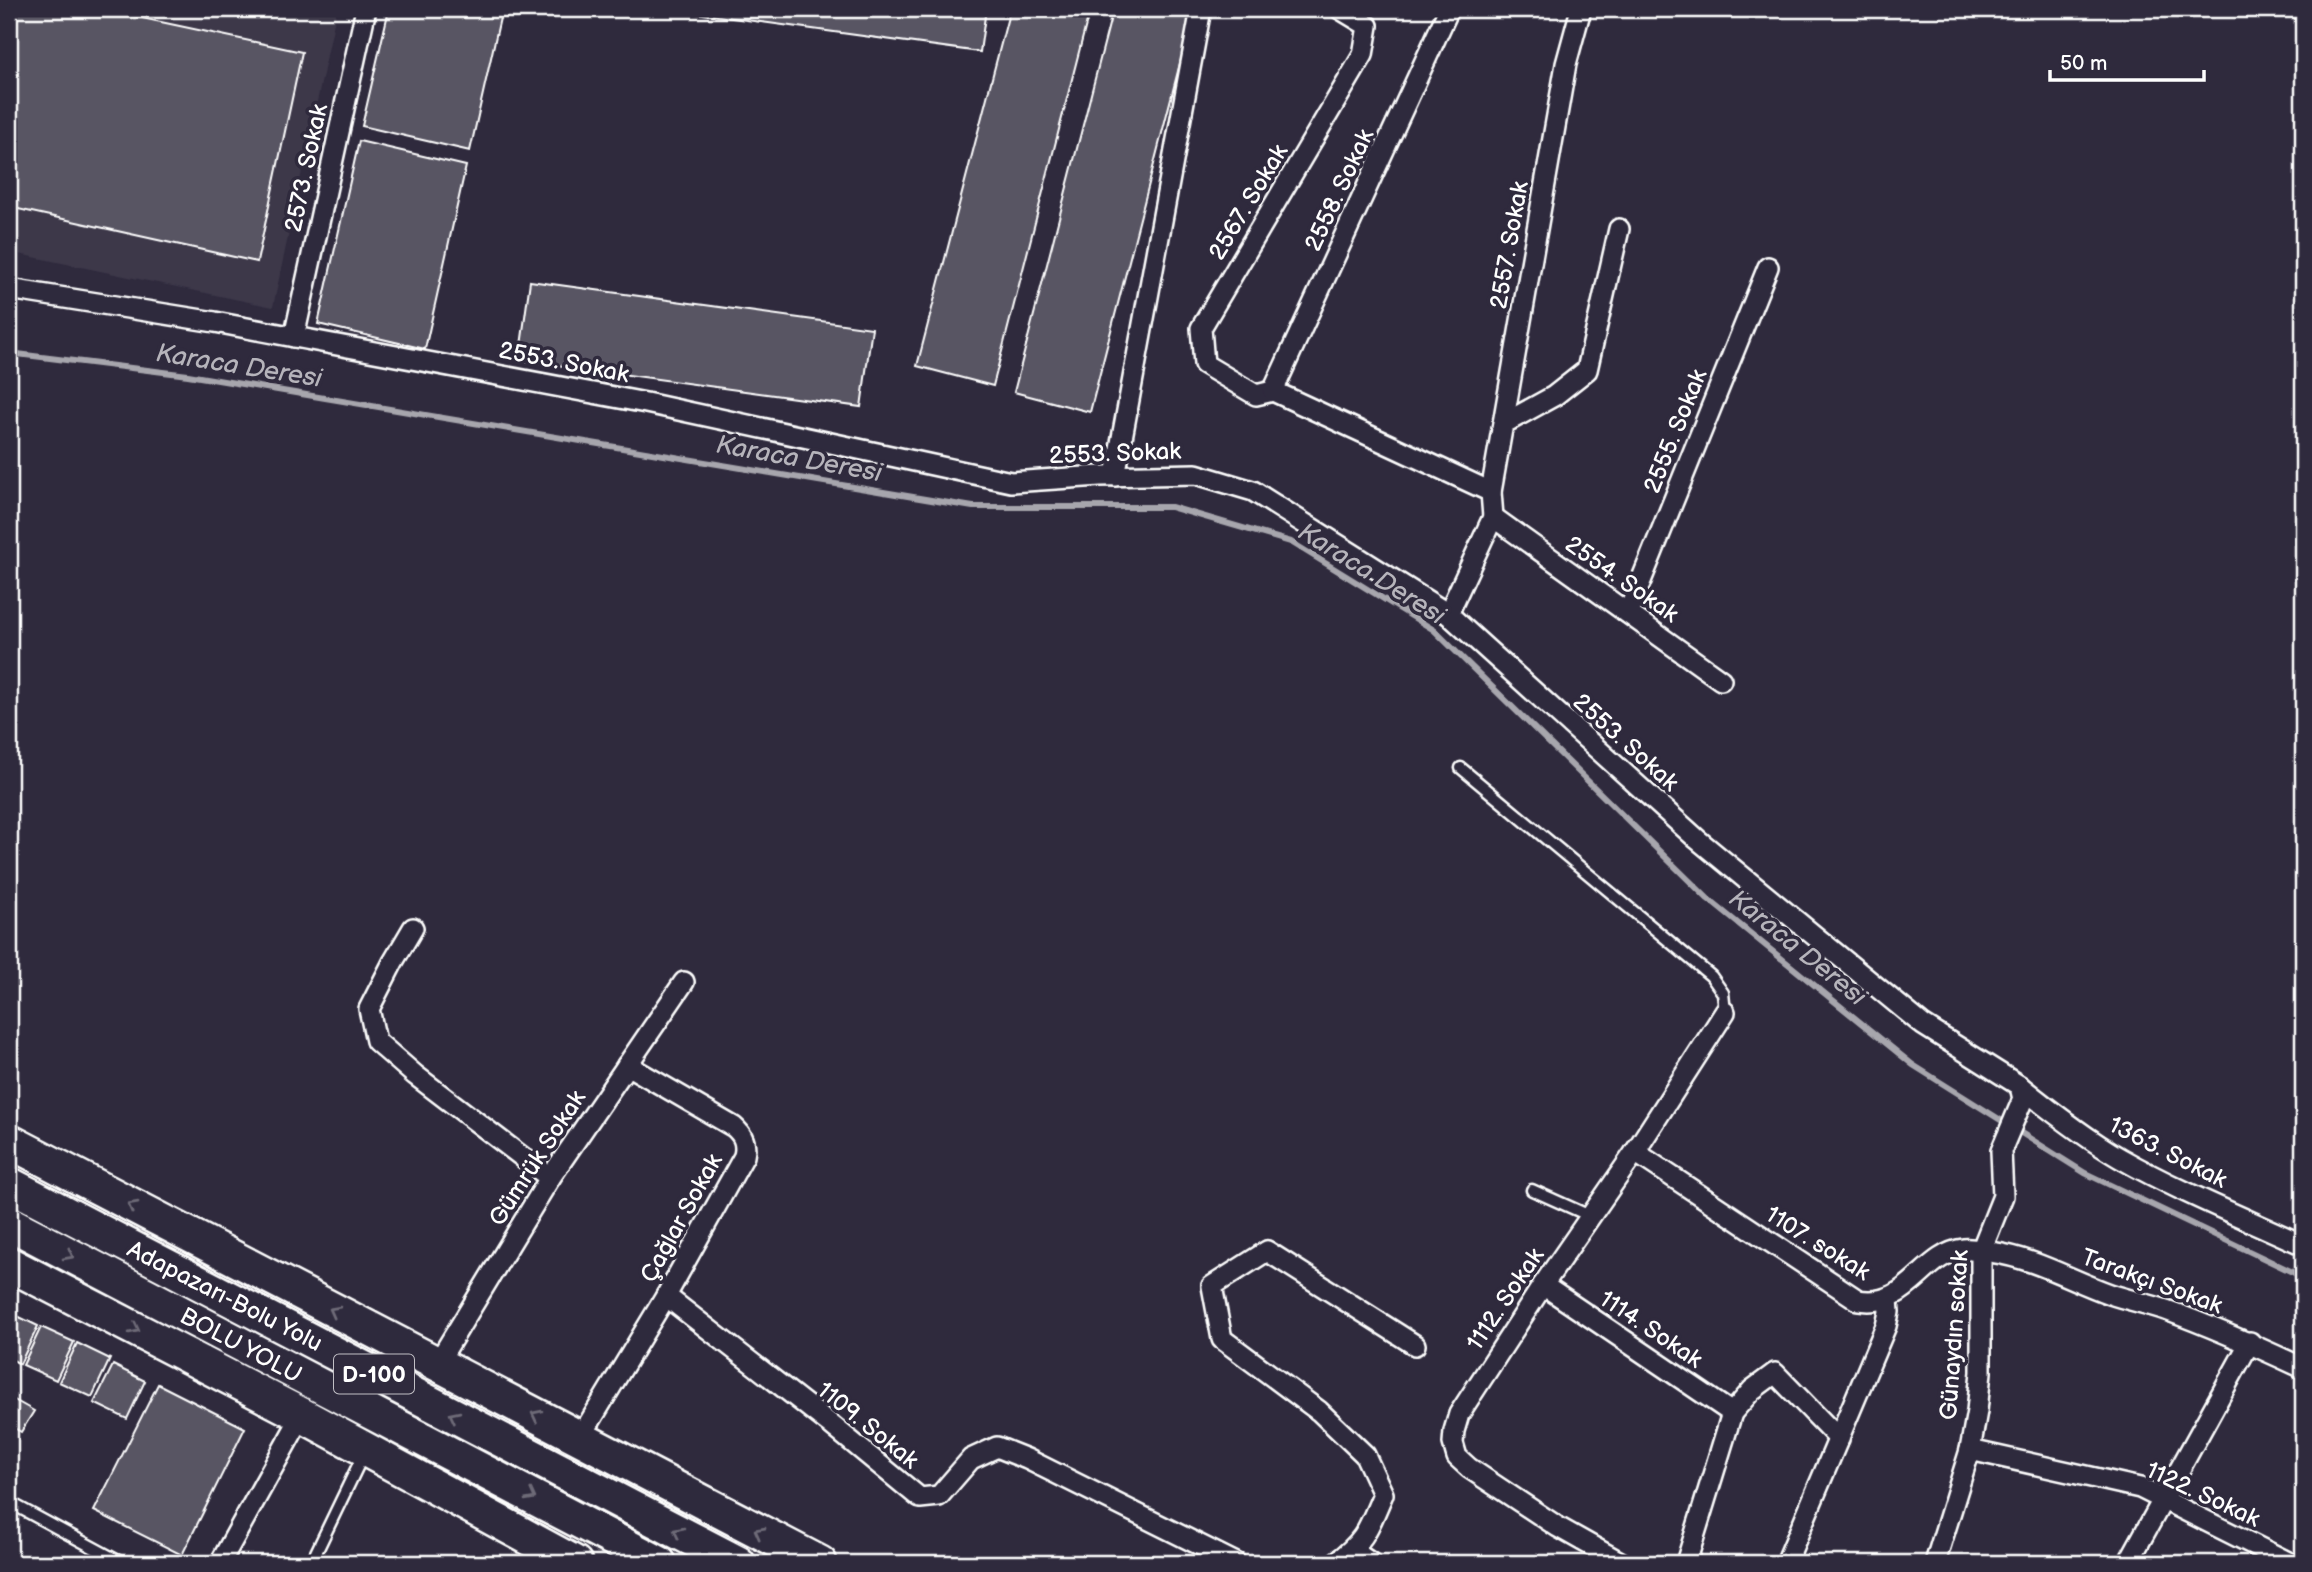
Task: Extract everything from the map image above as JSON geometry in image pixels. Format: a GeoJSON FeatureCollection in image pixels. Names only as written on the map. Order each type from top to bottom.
{"type":"FeatureCollection","features":[{"type":"Feature","properties":{"kind":"highway"},"geometry":{"type":"LineString","coordinates":[[9,1141],[820,1563]]}},
{"type":"Feature","properties":{"kind":"highway","name":"Adapazarı-Bolu Yolu"},"geometry":{"type":"LineString","coordinates":[[9,1184],[738,1563]]}},
{"type":"Feature","properties":{"kind":"highway","name":"BOLU YOLU"},"geometry":{"type":"LineString","coordinates":[[9,1223],[659,1563]]}},
{"type":"Feature","properties":{"kind":"highway"},"geometry":{"type":"LineString","coordinates":[[9,1264],[302,1415],[575,1563]]}},
{"type":"Feature","properties":{"kind":"street","name":"2573. Sokak"},"geometry":{"type":"LineString","coordinates":[[294,337],[366,9]]}},
{"type":"Feature","properties":{"kind":"street"},"geometry":{"type":"LineString","coordinates":[[1115,475],[1201,9]]}},
{"type":"Feature","properties":{"kind":"street","name":"2567. Sokak"},"geometry":{"type":"LineString","coordinates":[[1273,391],[1256,395],[1204,364],[1201,328],[1363,55],[1368,26],[1340,9]]}},
{"type":"Feature","properties":{"kind":"street","name":"2558. Sokak"},"geometry":{"type":"LineString","coordinates":[[1273,391],[1449,9]]}},
{"type":"Feature","properties":{"kind":"street","name":"2557. Sokak"},"geometry":{"type":"LineString","coordinates":[[1491,492],[1566,64],[1581,9]]}},
{"type":"Feature","properties":{"kind":"street"},"geometry":{"type":"LineString","coordinates":[[1503,424],[1554,396],[1587,370],[1619,229]]}},
{"type":"Feature","properties":{"kind":"street","name":"2555. Sokak"},"geometry":{"type":"LineString","coordinates":[[1628,613],[1768,267]]}},
{"type":"Feature","properties":{"kind":"street","name":"2553. Sokak"},"geometry":{"type":"LineString","coordinates":[[9,289],[294,337],[646,403],[1011,482],[1115,475],[1196,474],[1253,491],[1448,614],[1697,839],[1923,1025],[2021,1093]]}},
{"type":"Feature","properties":{"kind":"street"},"geometry":{"type":"LineString","coordinates":[[1273,391],[1491,492],[1493,517],[1448,614]]}},
{"type":"Feature","properties":{"kind":"street","name":"2554. Sokak"},"geometry":{"type":"LineString","coordinates":[[1493,517],[1721,680]]}},
{"type":"Feature","properties":{"kind":"street"},"geometry":{"type":"LineString","coordinates":[[413,928],[369,1009],[376,1041],[415,1075],[550,1178]]}},
{"type":"Feature","properties":{"kind":"street","name":"Gümrük Sokak"},"geometry":{"type":"LineString","coordinates":[[437,1364],[550,1178],[684,982]]}},
{"type":"Feature","properties":{"kind":"street","name":"1112. Sokak"},"geometry":{"type":"LineString","coordinates":[[1622,1563],[1558,1527],[1469,1468],[1457,1457],[1453,1443],[1454,1431],[1459,1414],[1543,1285],[1635,1152],[1725,1012]]}},
{"type":"Feature","properties":{"kind":"street","name":"Çağlar Sokak"},"geometry":{"type":"LineString","coordinates":[[580,1438],[666,1296],[744,1156],[746,1145],[734,1127],[627,1065]]}},
{"type":"Feature","properties":{"kind":"street","name":"Günaydın sokak"},"geometry":{"type":"LineString","coordinates":[[1935,1563],[1970,1450],[1981,1372],[1981,1251],[2003,1196],[2001,1151],[2021,1093]]}},
{"type":"Feature","properties":{"kind":"street","name":"1363. Sokak"},"geometry":{"type":"LineString","coordinates":[[2021,1093],[2120,1157],[2166,1182],[2303,1245]]}},
{"type":"Feature","properties":{"kind":"street","name":"1107. sokak"},"geometry":{"type":"LineString","coordinates":[[1635,1152],[1858,1300],[1869,1302],[1888,1299],[1952,1252],[1962,1249],[1981,1251]]}},
{"type":"Feature","properties":{"kind":"street"},"geometry":{"type":"LineString","coordinates":[[1335,1563],[1366,1535],[1383,1494],[1364,1455],[1319,1411],[1222,1339],[1212,1286],[1267,1251],[1415,1345]]}},
{"type":"Feature","properties":{"kind":"street","name":"Tarakçı Sokak"},"geometry":{"type":"LineString","coordinates":[[1981,1251],[2013,1255],[2040,1263],[2112,1295],[2164,1310],[2250,1342],[2303,1368]]}},
{"type":"Feature","properties":{"kind":"street","name":"1114. Sokak"},"geometry":{"type":"LineString","coordinates":[[1543,1285],[1732,1413]]}},
{"type":"Feature","properties":{"kind":"street","name":"1109. Sokak"},"geometry":{"type":"LineString","coordinates":[[666,1296],[920,1498],[939,1496],[971,1459],[997,1447],[1027,1458],[1236,1563]]}},
{"type":"Feature","properties":{"kind":"street"},"geometry":{"type":"LineString","coordinates":[[1786,1563],[1886,1326],[1888,1299]]}},
{"type":"Feature","properties":{"kind":"street"},"geometry":{"type":"LineString","coordinates":[[2127,1563],[2250,1342]]}},
{"type":"Feature","properties":{"kind":"street"},"geometry":{"type":"LineString","coordinates":[[1686,1563],[1732,1413],[1752,1390],[1775,1373],[1839,1439]]}},
{"type":"Feature","properties":{"kind":"street"},"geometry":{"type":"LineString","coordinates":[[220,1563],[302,1415]]}},
{"type":"Feature","properties":{"kind":"street","name":"1122. Sokak"},"geometry":{"type":"LineString","coordinates":[[1970,1450],[2140,1488],[2290,1563]]}},
{"type":"Feature","properties":{"kind":"street"},"geometry":{"type":"LineString","coordinates":[[1352,1550],[1371,1563]]}},
{"type":"Feature","properties":{"kind":"lane"},"geometry":{"type":"LineString","coordinates":[[1461,768],[1711,976],[1723,993],[1725,1012]]}},
{"type":"Feature","properties":{"kind":"lane"},"geometry":{"type":"LineString","coordinates":[[1532,1190],[1590,1216]]}},
{"type":"Feature","properties":{"kind":"lane"},"geometry":{"type":"LineString","coordinates":[[311,1563],[365,1451]]}},
{"type":"Feature","properties":{"kind":"lane"},"geometry":{"type":"LineString","coordinates":[[9,1502],[122,1563]]}},
{"type":"Feature","properties":{"kind":"shaded area"},"geometry":{"type":"Polygon","coordinates":[[[9,9],[337,9],[273,307],[9,252],[9,9]]]}},
{"type":"Feature","properties":{"kind":"building"},"geometry":{"type":"Polygon","coordinates":[[[9,9],[100,9],[302,52],[257,262],[9,207],[9,9]]]}},
{"type":"Feature","properties":{"kind":"building"},"geometry":{"type":"Polygon","coordinates":[[[389,9],[502,9],[470,151],[362,126],[389,9]]]}},
{"type":"Feature","properties":{"kind":"building"},"geometry":{"type":"Polygon","coordinates":[[[666,9],[986,9],[980,52],[666,9]]]}},
{"type":"Feature","properties":{"kind":"building"},"geometry":{"type":"Polygon","coordinates":[[[1010,9],[1090,9],[993,386],[917,366],[1010,9]]]}},
{"type":"Feature","properties":{"kind":"building"},"geometry":{"type":"Polygon","coordinates":[[[1113,9],[1194,9],[1090,412],[1014,392],[1113,9]]]}},
{"type":"Feature","properties":{"kind":"building"},"geometry":{"type":"Polygon","coordinates":[[[359,141],[466,166],[425,349],[318,324],[359,141]]]}},
{"type":"Feature","properties":{"kind":"building"},"geometry":{"type":"Polygon","coordinates":[[[530,281],[872,328],[861,407],[519,360],[530,281]]]}},
{"type":"Feature","properties":{"kind":"building"},"geometry":{"type":"Polygon","coordinates":[[[9,1312],[38,1326],[20,1364],[9,1358],[9,1312]]]}},
{"type":"Feature","properties":{"kind":"building"},"geometry":{"type":"Polygon","coordinates":[[[41,1327],[74,1342],[56,1380],[23,1365],[41,1327]]]}},
{"type":"Feature","properties":{"kind":"building"},"geometry":{"type":"Polygon","coordinates":[[[77,1343],[110,1359],[92,1397],[59,1382],[77,1343]]]}},
{"type":"Feature","properties":{"kind":"building"},"geometry":{"type":"Polygon","coordinates":[[[113,1365],[145,1381],[127,1419],[94,1403],[113,1365]]]}},
{"type":"Feature","properties":{"kind":"building"},"geometry":{"type":"Polygon","coordinates":[[[158,1384],[245,1428],[182,1555],[94,1511],[158,1384]]]}},
{"type":"Feature","properties":{"kind":"building"},"geometry":{"type":"Polygon","coordinates":[[[9,1397],[34,1411],[21,1432],[9,1425],[9,1397]]]}},
{"type":"Feature","properties":{"kind":"waterway","name":"Karaca Deresi"},"geometry":{"type":"LineString","coordinates":[[9,353],[188,375],[973,507],[1171,507],[1291,542],[1434,630],[1708,899],[1913,1065],[2085,1173],[2303,1277]]}}]}
